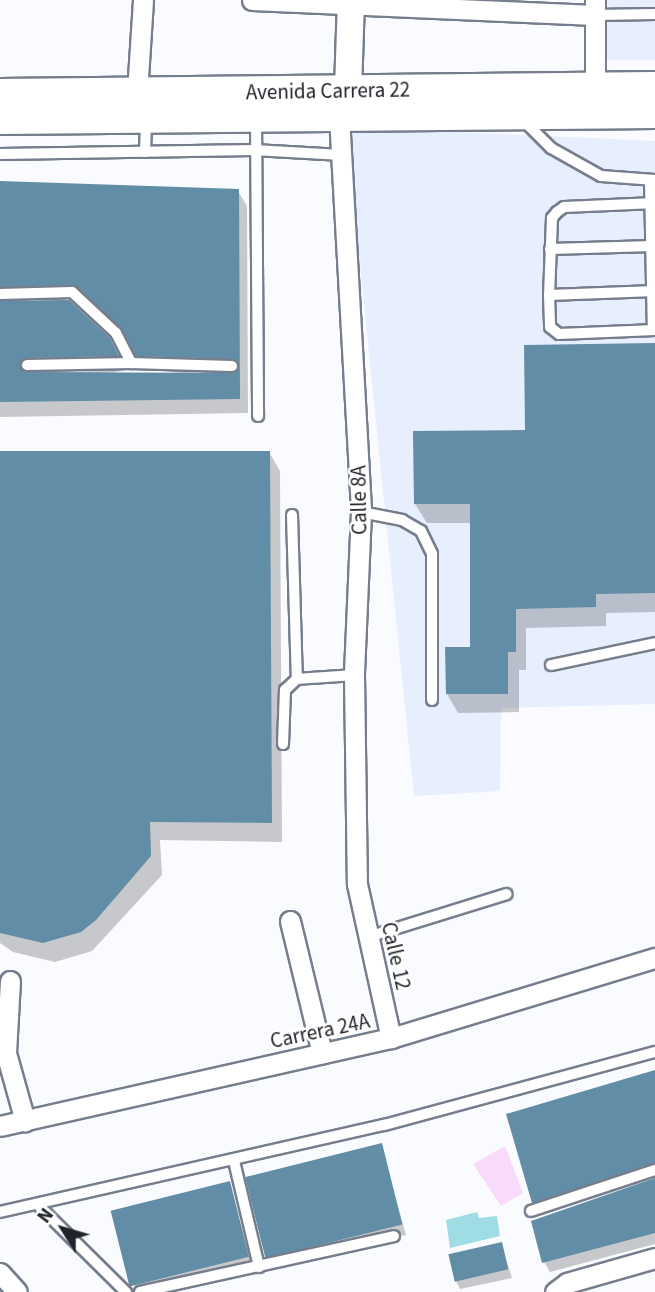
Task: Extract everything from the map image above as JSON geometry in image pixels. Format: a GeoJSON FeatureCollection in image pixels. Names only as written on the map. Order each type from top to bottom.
{"type":"FeatureCollection","features":[{"type":"Feature","properties":{"kind":"main road","name":"Avenida Carrera 22"},"geometry":{"type":"LineString","coordinates":[[0,119],[142,105],[344,103],[655,87]]}},
{"type":"Feature","properties":{"kind":"main road","name":"Avenida Carrera 22"},"geometry":{"type":"LineString","coordinates":[[0,94],[256,117],[344,103],[517,114],[655,113]]}},
{"type":"Feature","properties":{"kind":"street"},"geometry":{"type":"LineString","coordinates":[[142,105],[143,0]]}},
{"type":"Feature","properties":{"kind":"street"},"geometry":{"type":"LineString","coordinates":[[252,0],[595,8],[595,88]]}},
{"type":"Feature","properties":{"kind":"street","name":"Calle 8A"},"geometry":{"type":"LineString","coordinates":[[351,3],[342,155],[361,512],[354,675],[357,884]]}},
{"type":"Feature","properties":{"kind":"street","name":"Calle 12"},"geometry":{"type":"LineString","coordinates":[[357,884],[391,1038]]}},
{"type":"Feature","properties":{"kind":"street"},"geometry":{"type":"LineString","coordinates":[[290,921],[322,1053]]}},
{"type":"Feature","properties":{"kind":"street","name":"Carrera 24A"},"geometry":{"type":"LineString","coordinates":[[0,1126],[391,1038],[649,958]]}},
{"type":"Feature","properties":{"kind":"street"},"geometry":{"type":"LineString","coordinates":[[10,981],[6,1053],[25,1121]]}},
{"type":"Feature","properties":{"kind":"street"},"geometry":{"type":"LineString","coordinates":[[555,1292],[567,1283],[655,1258]]}},
{"type":"Feature","properties":{"kind":"street"},"geometry":{"type":"LineString","coordinates":[[0,1273],[17,1292]]}},
{"type":"Feature","properties":{"kind":"lane"},"geometry":{"type":"LineString","coordinates":[[595,8],[655,14]]}},
{"type":"Feature","properties":{"kind":"lane"},"geometry":{"type":"LineString","coordinates":[[142,105],[145,152]]}},
{"type":"Feature","properties":{"kind":"lane"},"geometry":{"type":"LineString","coordinates":[[517,114],[551,148],[601,176],[652,180],[653,203],[654,330],[559,334],[550,327],[552,218],[564,207],[653,203]]}},
{"type":"Feature","properties":{"kind":"lane"},"geometry":{"type":"LineString","coordinates":[[256,117],[254,150],[258,416]]}},
{"type":"Feature","properties":{"kind":"lane"},"geometry":{"type":"LineString","coordinates":[[0,154],[254,150],[342,155]]}},
{"type":"Feature","properties":{"kind":"lane"},"geometry":{"type":"LineString","coordinates":[[550,249],[653,246]]}},
{"type":"Feature","properties":{"kind":"lane"},"geometry":{"type":"LineString","coordinates":[[549,295],[654,291]]}},
{"type":"Feature","properties":{"kind":"lane"},"geometry":{"type":"LineString","coordinates":[[0,294],[72,292],[116,333],[131,363]]}},
{"type":"Feature","properties":{"kind":"lane"},"geometry":{"type":"LineString","coordinates":[[27,365],[131,363],[232,366]]}},
{"type":"Feature","properties":{"kind":"lane"},"geometry":{"type":"LineString","coordinates":[[361,512],[402,520],[421,531],[432,554],[432,700]]}},
{"type":"Feature","properties":{"kind":"lane"},"geometry":{"type":"LineString","coordinates":[[292,515],[297,679]]}},
{"type":"Feature","properties":{"kind":"lane"},"geometry":{"type":"LineString","coordinates":[[551,665],[655,643]]}},
{"type":"Feature","properties":{"kind":"lane"},"geometry":{"type":"LineString","coordinates":[[283,744],[285,690],[297,679],[354,675]]}},
{"type":"Feature","properties":{"kind":"lane"},"geometry":{"type":"LineString","coordinates":[[368,937],[507,894]]}},
{"type":"Feature","properties":{"kind":"lane"},"geometry":{"type":"LineString","coordinates":[[0,1212],[234,1161],[655,1052]]}},
{"type":"Feature","properties":{"kind":"lane"},"geometry":{"type":"LineString","coordinates":[[234,1161],[259,1266]]}},
{"type":"Feature","properties":{"kind":"lane"},"geometry":{"type":"LineString","coordinates":[[531,1211],[655,1170]]}},
{"type":"Feature","properties":{"kind":"lane"},"geometry":{"type":"LineString","coordinates":[[38,1205],[126,1292]]}},
{"type":"Feature","properties":{"kind":"lane"},"geometry":{"type":"LineString","coordinates":[[140,1292],[394,1236]]}},
{"type":"Feature","properties":{"kind":"shaded area"},"geometry":{"type":"Polygon","coordinates":[[[601,0],[655,0],[655,60],[601,60],[601,0]]]}},
{"type":"Feature","properties":{"kind":"shaded area"},"geometry":{"type":"Polygon","coordinates":[[[346,127],[655,141],[655,704],[501,708],[500,791],[414,796],[346,127]]]}},
{"type":"Feature","properties":{"kind":"shaded area"},"geometry":{"type":"Polygon","coordinates":[[[505,1146],[523,1193],[501,1206],[473,1164],[505,1146]]]}},
{"type":"Feature","properties":{"kind":"water"},"geometry":{"type":"Polygon","coordinates":[[[477,1212],[479,1218],[497,1216],[500,1236],[450,1248],[446,1220],[477,1212]]]}},
{"type":"Feature","properties":{"kind":"building"},"geometry":{"type":"Polygon","coordinates":[[[0,181],[239,189],[240,399],[0,402],[0,301],[69,300],[110,338],[119,356],[26,358],[20,364],[24,372],[232,373],[239,366],[232,359],[136,356],[121,328],[73,285],[0,287],[0,181]]]}},
{"type":"Feature","properties":{"kind":"building"},"geometry":{"type":"Polygon","coordinates":[[[655,343],[655,593],[596,594],[596,607],[516,609],[516,652],[508,652],[508,694],[446,694],[445,647],[470,647],[470,504],[414,504],[413,431],[525,430],[524,345],[655,343]]]}},
{"type":"Feature","properties":{"kind":"building"},"geometry":{"type":"Polygon","coordinates":[[[0,451],[270,451],[272,823],[150,822],[151,856],[96,920],[81,932],[43,943],[0,933],[0,451]]]}},
{"type":"Feature","properties":{"kind":"building"},"geometry":{"type":"Polygon","coordinates":[[[655,1070],[655,1163],[532,1203],[506,1114],[655,1070]]]}},
{"type":"Feature","properties":{"kind":"building"},"geometry":{"type":"Polygon","coordinates":[[[382,1143],[402,1225],[266,1259],[245,1177],[382,1143]]]}},
{"type":"Feature","properties":{"kind":"building"},"geometry":{"type":"Polygon","coordinates":[[[655,1178],[655,1233],[542,1263],[531,1221],[655,1178]]]}},
{"type":"Feature","properties":{"kind":"building"},"geometry":{"type":"Polygon","coordinates":[[[230,1181],[249,1257],[130,1286],[111,1211],[230,1181]]]}},
{"type":"Feature","properties":{"kind":"building"},"geometry":{"type":"Polygon","coordinates":[[[502,1242],[508,1269],[455,1282],[448,1254],[502,1242]]]}}]}
